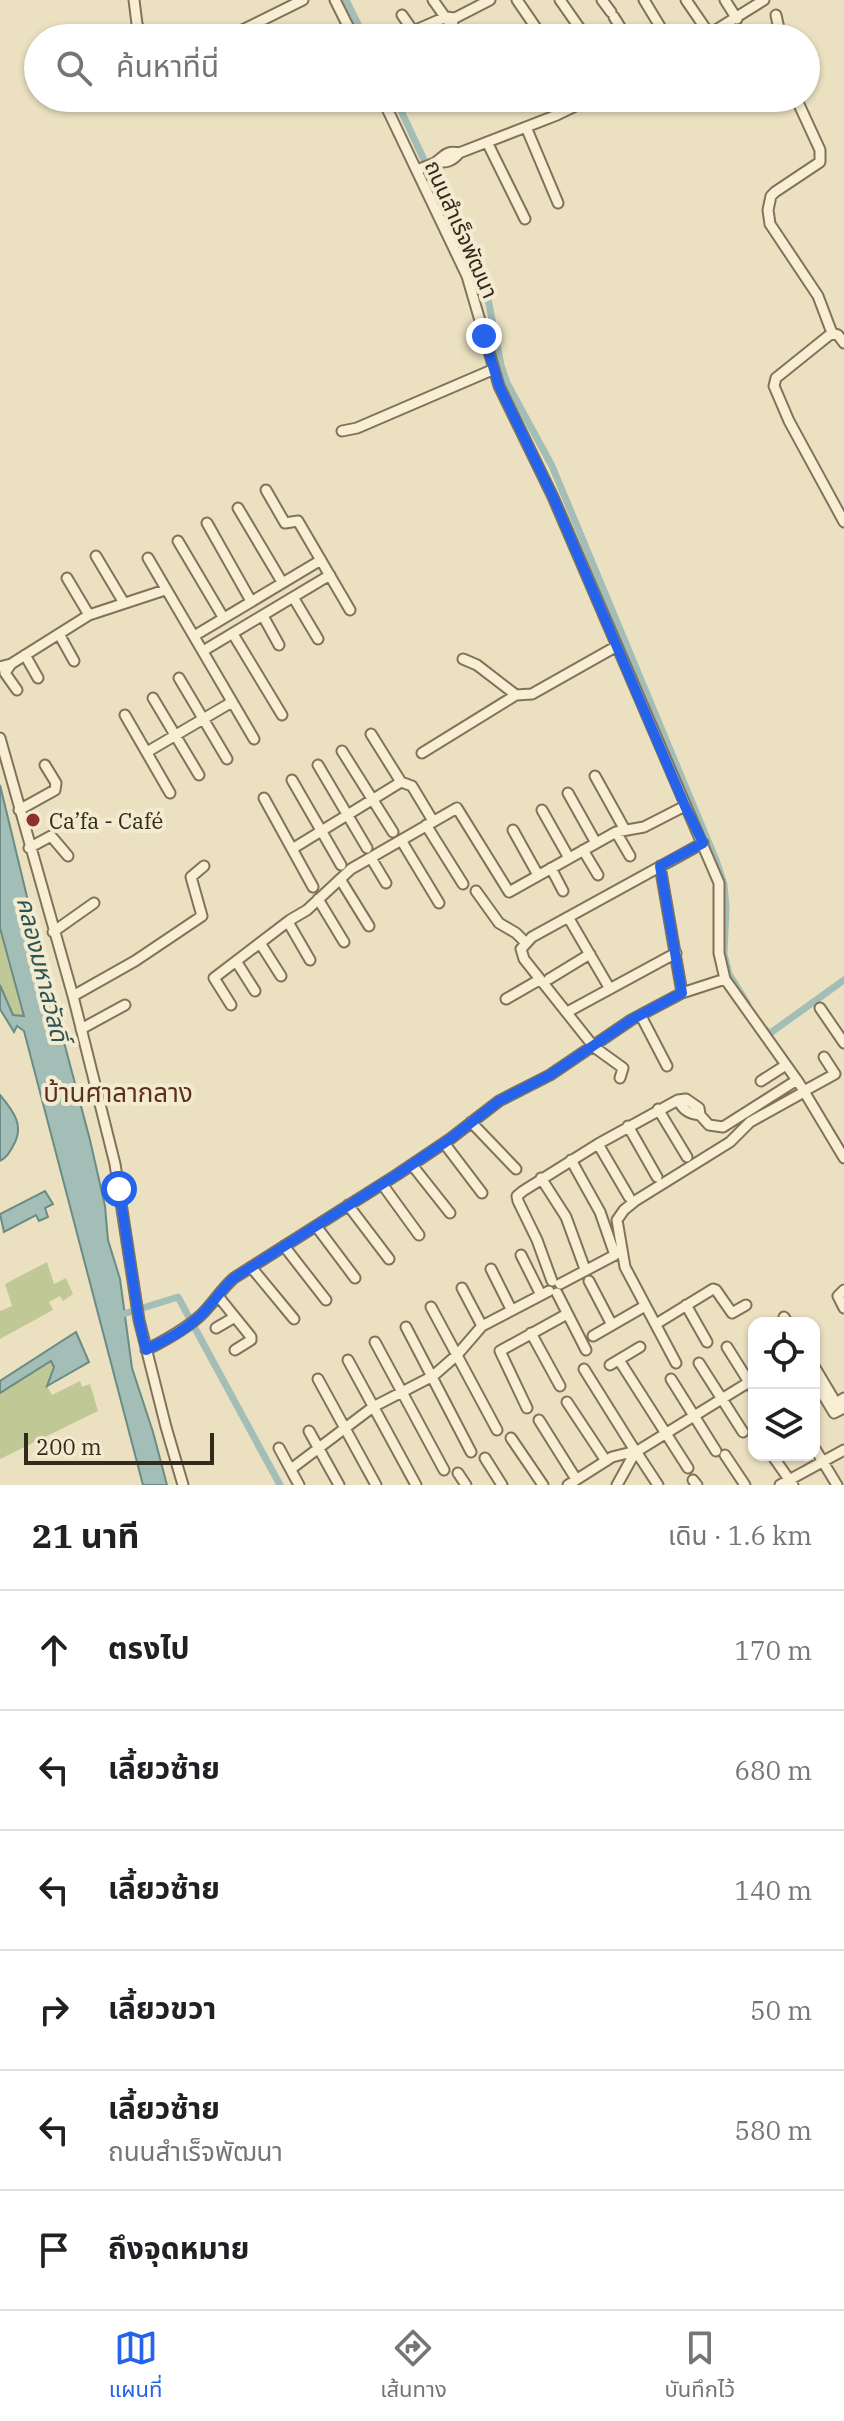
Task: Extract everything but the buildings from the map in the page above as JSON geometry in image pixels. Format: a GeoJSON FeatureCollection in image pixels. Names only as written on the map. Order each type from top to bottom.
{"type":"FeatureCollection","features":[{"type":"Feature","properties":{"kind":"street"},"geometry":{"type":"LineString","coordinates":[[134,0],[137,24]]}},
{"type":"Feature","properties":{"kind":"street"},"geometry":{"type":"LineString","coordinates":[[254,24],[303,0]]}},
{"type":"Feature","properties":{"kind":"street"},"geometry":{"type":"LineString","coordinates":[[335,0],[347,24]]}},
{"type":"Feature","properties":{"kind":"street"},"geometry":{"type":"LineString","coordinates":[[433,0],[453,24]]}},
{"type":"Feature","properties":{"kind":"street"},"geometry":{"type":"LineString","coordinates":[[443,24],[490,0]]}},
{"type":"Feature","properties":{"kind":"street"},"geometry":{"type":"LineString","coordinates":[[517,0],[533,24]]}},
{"type":"Feature","properties":{"kind":"street"},"geometry":{"type":"LineString","coordinates":[[560,0],[576,24]]}},
{"type":"Feature","properties":{"kind":"street"},"geometry":{"type":"LineString","coordinates":[[602,0],[618,24]]}},
{"type":"Feature","properties":{"kind":"street"},"geometry":{"type":"LineString","coordinates":[[644,0],[659,24]]}},
{"type":"Feature","properties":{"kind":"street"},"geometry":{"type":"LineString","coordinates":[[686,0],[699,24]]}},
{"type":"Feature","properties":{"kind":"street"},"geometry":{"type":"LineString","coordinates":[[725,0],[737,19]]}},
{"type":"Feature","properties":{"kind":"street"},"geometry":{"type":"LineString","coordinates":[[728,24],[764,0]]}},
{"type":"Feature","properties":{"kind":"street"},"geometry":{"type":"LineString","coordinates":[[402,15],[409,24]]}},
{"type":"Feature","properties":{"kind":"street"},"geometry":{"type":"LineString","coordinates":[[776,15],[778,24]]}},
{"type":"Feature","properties":{"kind":"street","name":"ถนนสำเร็จพัฒนา"},"geometry":{"type":"LineString","coordinates":[[392,112],[428,165],[467,276],[492,370],[553,497],[719,883],[719,953],[725,979],[797,1080],[844,1158]]}},
{"type":"Feature","properties":{"kind":"street"},"geometry":{"type":"LineString","coordinates":[[428,165],[454,159],[459,153],[558,112]]}},
{"type":"Feature","properties":{"kind":"street"},"geometry":{"type":"LineString","coordinates":[[802,112],[820,150],[820,162],[771,196],[767,215],[776,235],[818,296],[832,333]]}},
{"type":"Feature","properties":{"kind":"street"},"geometry":{"type":"LineString","coordinates":[[526,127],[558,203]]}},
{"type":"Feature","properties":{"kind":"street"},"geometry":{"type":"LineString","coordinates":[[487,142],[525,219]]}},
{"type":"Feature","properties":{"kind":"street"},"geometry":{"type":"LineString","coordinates":[[832,333],[844,343]]}},
{"type":"Feature","properties":{"kind":"street"},"geometry":{"type":"LineString","coordinates":[[832,333],[776,378],[774,384],[789,421],[844,522]]}},
{"type":"Feature","properties":{"kind":"street"},"geometry":{"type":"LineString","coordinates":[[342,431],[357,428],[492,370]]}},
{"type":"Feature","properties":{"kind":"street"},"geometry":{"type":"LineString","coordinates":[[266,490],[285,523],[298,521],[350,610]]}},
{"type":"Feature","properties":{"kind":"street"},"geometry":{"type":"LineString","coordinates":[[238,508],[282,582]]}},
{"type":"Feature","properties":{"kind":"street"},"geometry":{"type":"LineString","coordinates":[[207,523],[251,601]]}},
{"type":"Feature","properties":{"kind":"street"},"geometry":{"type":"LineString","coordinates":[[178,541],[223,617]]}},
{"type":"Feature","properties":{"kind":"street"},"geometry":{"type":"LineString","coordinates":[[96,556],[124,603]]}},
{"type":"Feature","properties":{"kind":"street"},"geometry":{"type":"LineString","coordinates":[[148,558],[254,739]]}},
{"type":"Feature","properties":{"kind":"street"},"geometry":{"type":"LineString","coordinates":[[194,636],[321,560]]}},
{"type":"Feature","properties":{"kind":"street"},"geometry":{"type":"LineString","coordinates":[[203,651],[330,575]]}},
{"type":"Feature","properties":{"kind":"street"},"geometry":{"type":"LineString","coordinates":[[67,578],[89,615]]}},
{"type":"Feature","properties":{"kind":"street"},"geometry":{"type":"LineString","coordinates":[[17,690],[5,668],[89,615],[165,590]]}},
{"type":"Feature","properties":{"kind":"street"},"geometry":{"type":"LineString","coordinates":[[293,597],[318,639]]}},
{"type":"Feature","properties":{"kind":"street"},"geometry":{"type":"LineString","coordinates":[[263,616],[279,645]]}},
{"type":"Feature","properties":{"kind":"street"},"geometry":{"type":"LineString","coordinates":[[59,634],[74,661]]}},
{"type":"Feature","properties":{"kind":"street"},"geometry":{"type":"LineString","coordinates":[[233,634],[282,715]]}},
{"type":"Feature","properties":{"kind":"street"},"geometry":{"type":"LineString","coordinates":[[422,753],[516,695],[532,694],[617,646]]}},
{"type":"Feature","properties":{"kind":"street"},"geometry":{"type":"LineString","coordinates":[[25,655],[38,678]]}},
{"type":"Feature","properties":{"kind":"street"},"geometry":{"type":"LineString","coordinates":[[463,659],[477,665],[516,695]]}},
{"type":"Feature","properties":{"kind":"street"},"geometry":{"type":"LineString","coordinates":[[179,678],[227,759]]}},
{"type":"Feature","properties":{"kind":"street"},"geometry":{"type":"LineString","coordinates":[[153,698],[199,775]]}},
{"type":"Feature","properties":{"kind":"street"},"geometry":{"type":"LineString","coordinates":[[147,752],[232,702]]}},
{"type":"Feature","properties":{"kind":"street"},"geometry":{"type":"LineString","coordinates":[[125,715],[170,793]]}},
{"type":"Feature","properties":{"kind":"street"},"geometry":{"type":"LineString","coordinates":[[371,734],[401,782],[412,786],[463,884]]}},
{"type":"Feature","properties":{"kind":"street"},"geometry":{"type":"LineString","coordinates":[[0,738],[73,996],[115,1164],[139,1320],[183,1485]]}},
{"type":"Feature","properties":{"kind":"street"},"geometry":{"type":"LineString","coordinates":[[342,751],[393,832]]}},
{"type":"Feature","properties":{"kind":"street"},"geometry":{"type":"LineString","coordinates":[[19,810],[55,790],[56,783],[45,765]]}},
{"type":"Feature","properties":{"kind":"street"},"geometry":{"type":"LineString","coordinates":[[318,765],[386,883]]}},
{"type":"Feature","properties":{"kind":"street"},"geometry":{"type":"LineString","coordinates":[[595,776],[630,856]]}},
{"type":"Feature","properties":{"kind":"street"},"geometry":{"type":"LineString","coordinates":[[292,780],[341,865]]}},
{"type":"Feature","properties":{"kind":"street"},"geometry":{"type":"LineString","coordinates":[[292,849],[401,782]]}},
{"type":"Feature","properties":{"kind":"street"},"geometry":{"type":"LineString","coordinates":[[568,793],[596,843]]}},
{"type":"Feature","properties":{"kind":"street"},"geometry":{"type":"LineString","coordinates":[[264,798],[313,887]]}},
{"type":"Feature","properties":{"kind":"street"},"geometry":{"type":"LineString","coordinates":[[231,1005],[214,978],[307,910],[369,853],[401,840],[457,808],[509,892],[620,831],[644,827],[685,806]]}},
{"type":"Feature","properties":{"kind":"street"},"geometry":{"type":"LineString","coordinates":[[542,810],[569,858]]}},
{"type":"Feature","properties":{"kind":"street"},"geometry":{"type":"LineString","coordinates":[[513,830],[538,875]]}},
{"type":"Feature","properties":{"kind":"street"},"geometry":{"type":"LineString","coordinates":[[29,848],[51,836],[68,856]]}},
{"type":"Feature","properties":{"kind":"street"},"geometry":{"type":"LineString","coordinates":[[401,840],[439,903]]}},
{"type":"Feature","properties":{"kind":"street"},"geometry":{"type":"LineString","coordinates":[[620,1078],[623,1068],[594,1047],[521,954],[525,942],[703,843]]}},
{"type":"Feature","properties":{"kind":"street"},"geometry":{"type":"LineString","coordinates":[[583,850],[598,875]]}},
{"type":"Feature","properties":{"kind":"street"},"geometry":{"type":"LineString","coordinates":[[73,996],[135,961],[202,916],[191,877],[192,873],[204,866]]}},
{"type":"Feature","properties":{"kind":"street"},"geometry":{"type":"LineString","coordinates":[[660,866],[682,993]]}},
{"type":"Feature","properties":{"kind":"street"},"geometry":{"type":"LineString","coordinates":[[551,868],[563,891]]}},
{"type":"Feature","properties":{"kind":"street"},"geometry":{"type":"LineString","coordinates":[[340,879],[369,926]]}},
{"type":"Feature","properties":{"kind":"street"},"geometry":{"type":"LineString","coordinates":[[476,891],[499,923],[525,942]]}},
{"type":"Feature","properties":{"kind":"street"},"geometry":{"type":"LineString","coordinates":[[318,899],[344,942]]}},
{"type":"Feature","properties":{"kind":"street"},"geometry":{"type":"LineString","coordinates":[[53,932],[94,903]]}},
{"type":"Feature","properties":{"kind":"street"},"geometry":{"type":"LineString","coordinates":[[568,917],[610,989]]}},
{"type":"Feature","properties":{"kind":"street"},"geometry":{"type":"LineString","coordinates":[[288,922],[310,960]]}},
{"type":"Feature","properties":{"kind":"street"},"geometry":{"type":"LineString","coordinates":[[260,943],[281,976]]}},
{"type":"Feature","properties":{"kind":"street"},"geometry":{"type":"LineString","coordinates":[[571,1010],[676,953]]}},
{"type":"Feature","properties":{"kind":"street"},"geometry":{"type":"LineString","coordinates":[[506,999],[590,954]]}},
{"type":"Feature","properties":{"kind":"street"},"geometry":{"type":"LineString","coordinates":[[236,961],[255,991]]}},
{"type":"Feature","properties":{"kind":"street"},"geometry":{"type":"LineString","coordinates":[[146,1350],[185,1328],[201,1315],[222,1288],[251,1267],[412,1165],[499,1101],[550,1075],[682,993],[725,979]]}},
{"type":"Feature","properties":{"kind":"street"},"geometry":{"type":"LineString","coordinates":[[81,1029],[125,1005]]}},
{"type":"Feature","properties":{"kind":"street"},"geometry":{"type":"LineString","coordinates":[[820,1008],[844,1041]]}},
{"type":"Feature","properties":{"kind":"street"},"geometry":{"type":"LineString","coordinates":[[641,1016],[667,1066]]}},
{"type":"Feature","properties":{"kind":"street"},"geometry":{"type":"LineString","coordinates":[[676,1363],[624,1261],[617,1220],[624,1210],[730,1142],[750,1122],[835,1074],[824,1057]]}},
{"type":"Feature","properties":{"kind":"street"},"geometry":{"type":"LineString","coordinates":[[761,1081],[786,1065]]}},
{"type":"Feature","properties":{"kind":"street"},"geometry":{"type":"LineString","coordinates":[[586,1350],[552,1289],[517,1196],[541,1178],[628,1126],[678,1100],[686,1110],[700,1115],[709,1125],[723,1127],[797,1080]]}},
{"type":"Feature","properties":{"kind":"street"},"geometry":{"type":"LineString","coordinates":[[658,1109],[687,1157]]}},
{"type":"Feature","properties":{"kind":"street"},"geometry":{"type":"LineString","coordinates":[[471,1122],[516,1169]]}},
{"type":"Feature","properties":{"kind":"street"},"geometry":{"type":"LineString","coordinates":[[628,1126],[657,1177]]}},
{"type":"Feature","properties":{"kind":"street"},"geometry":{"type":"LineString","coordinates":[[444,1143],[482,1193]]}},
{"type":"Feature","properties":{"kind":"street"},"geometry":{"type":"LineString","coordinates":[[598,1144],[629,1197]]}},
{"type":"Feature","properties":{"kind":"street"},"geometry":{"type":"LineString","coordinates":[[291,1469],[373,1407],[433,1376],[457,1355],[482,1326],[615,1255],[600,1212],[571,1160]]}},
{"type":"Feature","properties":{"kind":"street"},"geometry":{"type":"LineString","coordinates":[[412,1165],[450,1213]]}},
{"type":"Feature","properties":{"kind":"street"},"geometry":{"type":"LineString","coordinates":[[541,1178],[566,1217],[585,1269]]}},
{"type":"Feature","properties":{"kind":"street"},"geometry":{"type":"LineString","coordinates":[[382,1184],[419,1235]]}},
{"type":"Feature","properties":{"kind":"street"},"geometry":{"type":"LineString","coordinates":[[348,1205],[389,1259]]}},
{"type":"Feature","properties":{"kind":"street"},"geometry":{"type":"LineString","coordinates":[[316,1226],[355,1278]]}},
{"type":"Feature","properties":{"kind":"street"},"geometry":{"type":"LineString","coordinates":[[284,1246],[326,1300]]}},
{"type":"Feature","properties":{"kind":"street"},"geometry":{"type":"LineString","coordinates":[[521,1255],[552,1289]]}},
{"type":"Feature","properties":{"kind":"street"},"geometry":{"type":"LineString","coordinates":[[251,1267],[294,1319]]}},
{"type":"Feature","properties":{"kind":"street"},"geometry":{"type":"LineString","coordinates":[[491,1269],[511,1309]]}},
{"type":"Feature","properties":{"kind":"street"},"geometry":{"type":"LineString","coordinates":[[589,1281],[612,1325]]}},
{"type":"Feature","properties":{"kind":"street"},"geometry":{"type":"LineString","coordinates":[[462,1288],[482,1326]]}},
{"type":"Feature","properties":{"kind":"street"},"geometry":{"type":"LineString","coordinates":[[656,1324],[713,1289],[732,1313],[746,1305]]}},
{"type":"Feature","properties":{"kind":"street"},"geometry":{"type":"LineString","coordinates":[[844,1290],[838,1296],[844,1308]]}},
{"type":"Feature","properties":{"kind":"street"},"geometry":{"type":"LineString","coordinates":[[218,1296],[252,1339],[235,1350]]}},
{"type":"Feature","properties":{"kind":"street"},"geometry":{"type":"LineString","coordinates":[[686,1305],[707,1342]]}},
{"type":"Feature","properties":{"kind":"street"},"geometry":{"type":"LineString","coordinates":[[593,1336],[645,1306]]}},
{"type":"Feature","properties":{"kind":"street"},"geometry":{"type":"LineString","coordinates":[[431,1307],[497,1430]]}},
{"type":"Feature","properties":{"kind":"street"},"geometry":{"type":"LineString","coordinates":[[527,1408],[500,1351],[502,1347],[567,1314]]}},
{"type":"Feature","properties":{"kind":"street"},"geometry":{"type":"LineString","coordinates":[[216,1328],[235,1317]]}},
{"type":"Feature","properties":{"kind":"street"},"geometry":{"type":"LineString","coordinates":[[406,1327],[471,1452]]}},
{"type":"Feature","properties":{"kind":"street"},"geometry":{"type":"LineString","coordinates":[[531,1333],[560,1386]]}},
{"type":"Feature","properties":{"kind":"street"},"geometry":{"type":"LineString","coordinates":[[375,1342],[444,1470]]}},
{"type":"Feature","properties":{"kind":"street"},"geometry":{"type":"LineString","coordinates":[[640,1347],[615,1363],[688,1468]]}},
{"type":"Feature","properties":{"kind":"street"},"geometry":{"type":"LineString","coordinates":[[727,1347],[748,1378]]}},
{"type":"Feature","properties":{"kind":"street"},"geometry":{"type":"LineString","coordinates":[[348,1360],[416,1485]]}},
{"type":"Feature","properties":{"kind":"street"},"geometry":{"type":"LineString","coordinates":[[699,1363],[743,1432]]}},
{"type":"Feature","properties":{"kind":"street"},"geometry":{"type":"LineString","coordinates":[[584,1369],[658,1485]]}},
{"type":"Feature","properties":{"kind":"street"},"geometry":{"type":"LineString","coordinates":[[820,1375],[839,1405]]}},
{"type":"Feature","properties":{"kind":"street"},"geometry":{"type":"LineString","coordinates":[[318,1379],[376,1485]]}},
{"type":"Feature","properties":{"kind":"street"},"geometry":{"type":"LineString","coordinates":[[671,1379],[693,1416],[745,1485]]}},
{"type":"Feature","properties":{"kind":"street"},"geometry":{"type":"LineString","coordinates":[[539,1420],[572,1482],[606,1461],[635,1452],[748,1386]]}},
{"type":"Feature","properties":{"kind":"street"},"geometry":{"type":"LineString","coordinates":[[820,1386],[839,1405]]}},
{"type":"Feature","properties":{"kind":"street"},"geometry":{"type":"LineString","coordinates":[[567,1402],[606,1461]]}},
{"type":"Feature","properties":{"kind":"street"},"geometry":{"type":"LineString","coordinates":[[309,1431],[339,1485]]}},
{"type":"Feature","properties":{"kind":"street"},"geometry":{"type":"LineString","coordinates":[[511,1438],[543,1485]]}},
{"type":"Feature","properties":{"kind":"street"},"geometry":{"type":"LineString","coordinates":[[279,1448],[299,1485]]}},
{"type":"Feature","properties":{"kind":"street"},"geometry":{"type":"LineString","coordinates":[[775,1461],[787,1483],[844,1450]]}},
{"type":"Feature","properties":{"kind":"street"},"geometry":{"type":"LineString","coordinates":[[618,1485],[635,1452]]}},
{"type":"Feature","properties":{"kind":"street"},"geometry":{"type":"LineString","coordinates":[[820,1456],[837,1485]]}},
{"type":"Feature","properties":{"kind":"street"},"geometry":{"type":"LineString","coordinates":[[485,1458],[502,1485]]}},
{"type":"Feature","properties":{"kind":"street"},"geometry":{"type":"LineString","coordinates":[[458,1473],[466,1485]]}},
{"type":"Feature","properties":{"kind":"green space"},"geometry":{"type":"Polygon","coordinates":[[[0,928],[25,1017],[13,1015],[0,985],[0,928]]]}},
{"type":"Feature","properties":{"kind":"green space"},"geometry":{"type":"Polygon","coordinates":[[[47,1262],[54,1284],[66,1278],[73,1294],[63,1301],[60,1296],[49,1302],[53,1310],[0,1339],[0,1311],[12,1306],[5,1284],[47,1262]]]}},
{"type":"Feature","properties":{"kind":"green space"},"geometry":{"type":"Polygon","coordinates":[[[52,1361],[54,1367],[47,1386],[52,1395],[80,1381],[82,1387],[90,1384],[98,1411],[0,1459],[0,1393],[52,1361]]]}},
{"type":"Feature","properties":{"kind":"water","name":"คลองมหาสวัสดิ์"},"geometry":{"type":"Polygon","coordinates":[[[0,785],[105,1206],[108,1240],[120,1279],[132,1368],[167,1485],[143,1485],[24,1031],[17,1026],[14,1032],[0,1009],[0,985],[13,1015],[24,1016],[0,928],[0,785]]]}},
{"type":"Feature","properties":{"kind":"water"},"geometry":{"type":"Polygon","coordinates":[[[0,1095],[13,1113],[18,1132],[10,1151],[0,1161],[0,1095]]]}},
{"type":"Feature","properties":{"kind":"water"},"geometry":{"type":"Polygon","coordinates":[[[45,1191],[53,1204],[45,1208],[48,1217],[39,1221],[36,1215],[4,1232],[0,1214],[45,1191]]]}},
{"type":"Feature","properties":{"kind":"water"},"geometry":{"type":"Polygon","coordinates":[[[76,1332],[89,1362],[47,1386],[54,1367],[51,1361],[0,1393],[0,1381],[76,1332]]]}},
{"type":"Feature","properties":{"kind":"waterway"},"geometry":{"type":"LineString","coordinates":[[346,0],[358,24]]}},
{"type":"Feature","properties":{"kind":"waterway"},"geometry":{"type":"LineString","coordinates":[[402,112],[487,294],[507,383],[552,466],[716,860],[724,884],[724,954],[729,974],[747,1003]]}},
{"type":"Feature","properties":{"kind":"waterway"},"geometry":{"type":"LineString","coordinates":[[766,1030],[769,1034],[844,980]]}},
{"type":"Feature","properties":{"kind":"waterway"},"geometry":{"type":"LineString","coordinates":[[117,1316],[178,1297],[280,1485]]}},
{"type":"Feature","properties":{"kind":"place","name":"Ca’fa - Café"},"geometry":{"type":"Point","coordinates":[33,820]}},
{"type":"Feature","properties":{"kind":"district","name":"บ้านศาลากลาง"},"geometry":{"type":"Point","coordinates":[118,1092]}},
{"type":"Feature","properties":{"kind":"route"},"geometry":{"type":"LineString","coordinates":[[119,1189],[146,1350],[174,1336],[201,1315],[234,1278],[398,1174],[499,1101],[550,1075],[631,1020],[682,993],[660,866],[703,843],[553,497],[492,370],[484,336]]}}]}
